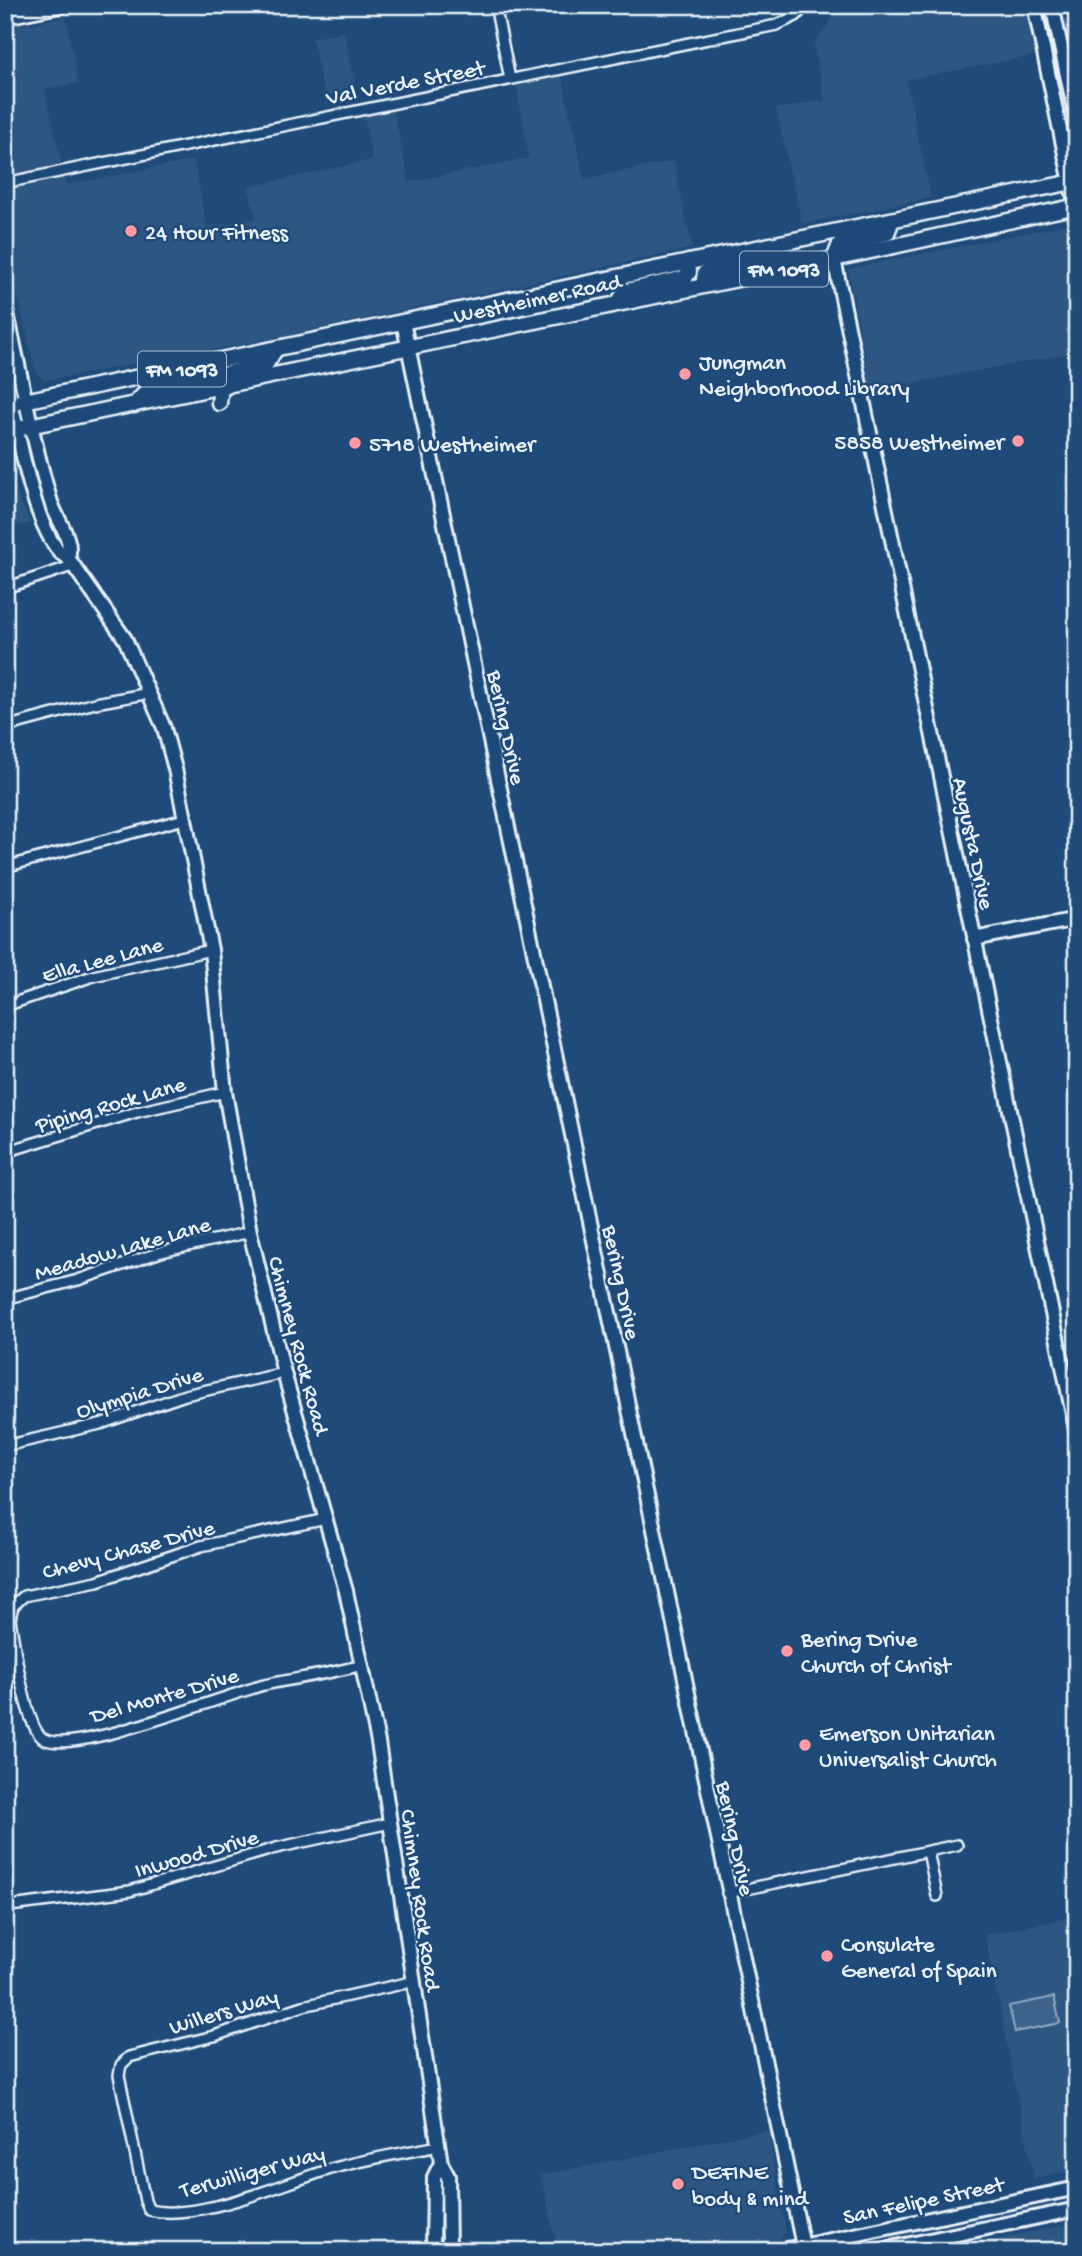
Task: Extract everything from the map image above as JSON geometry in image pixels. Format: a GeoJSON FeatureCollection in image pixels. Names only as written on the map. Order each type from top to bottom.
{"type":"FeatureCollection","features":[{"type":"Feature","properties":{"kind":"main road","name":"Westheimer Road"},"geometry":{"type":"LineString","coordinates":[[15,403],[1074,182]]}},
{"type":"Feature","properties":{"kind":"main road","name":"Westheimer Road"},"geometry":{"type":"LineString","coordinates":[[11,429],[224,387],[1076,208]]}},
{"type":"Feature","properties":{"kind":"main road"},"geometry":{"type":"LineString","coordinates":[[834,259],[840,244],[887,233],[892,220]]}},
{"type":"Feature","properties":{"kind":"main road"},"geometry":{"type":"LineString","coordinates":[[703,285],[705,273],[748,263],[760,248]]}},
{"type":"Feature","properties":{"kind":"main road"},"geometry":{"type":"LineString","coordinates":[[618,303],[626,291],[685,278],[689,272],[688,262]]}},
{"type":"Feature","properties":{"kind":"main road"},"geometry":{"type":"LineString","coordinates":[[219,403],[228,373],[266,364],[275,350]]}},
{"type":"Feature","properties":{"kind":"main road"},"geometry":{"type":"LineString","coordinates":[[134,405],[149,389],[205,378],[209,371],[208,363]]}},
{"type":"Feature","properties":{"kind":"street"},"geometry":{"type":"LineString","coordinates":[[5,17],[64,5]]}},
{"type":"Feature","properties":{"kind":"street"},"geometry":{"type":"LineString","coordinates":[[495,5],[510,79]]}},
{"type":"Feature","properties":{"kind":"street","name":"Val Verde Street"},"geometry":{"type":"LineString","coordinates":[[5,183],[777,26],[796,16],[806,5]]}},
{"type":"Feature","properties":{"kind":"street"},"geometry":{"type":"LineString","coordinates":[[1076,208],[1074,182],[1035,7],[1052,5],[1077,122]]}},
{"type":"Feature","properties":{"kind":"street","name":"Augusta Drive"},"geometry":{"type":"LineString","coordinates":[[834,259],[1077,1434]]}},
{"type":"Feature","properties":{"kind":"street","name":"Chimney Rock Road"},"geometry":{"type":"LineString","coordinates":[[5,305],[15,403],[11,429],[37,507],[58,554],[70,562],[125,639],[150,693],[175,769],[211,950],[225,1092],[250,1232],[284,1373],[326,1520],[362,1665],[390,1823],[411,1982],[439,2146],[440,2163],[434,2177],[433,2251]]}},
{"type":"Feature","properties":{"kind":"street","name":"Bering Drive"},"geometry":{"type":"LineString","coordinates":[[403,322],[727,1893],[803,2248]]}},
{"type":"Feature","properties":{"kind":"street","name":"Chimney Rock Road"},"geometry":{"type":"LineString","coordinates":[[5,370],[15,403],[33,425],[51,503],[71,548],[70,562]]}},
{"type":"Feature","properties":{"kind":"street"},"geometry":{"type":"LineString","coordinates":[[37,507],[51,503]]}},
{"type":"Feature","properties":{"kind":"street"},"geometry":{"type":"LineString","coordinates":[[5,588],[70,562]]}},
{"type":"Feature","properties":{"kind":"street"},"geometry":{"type":"LineString","coordinates":[[5,727],[82,706],[150,693]]}},
{"type":"Feature","properties":{"kind":"street"},"geometry":{"type":"LineString","coordinates":[[5,867],[184,818]]}},
{"type":"Feature","properties":{"kind":"street"},"geometry":{"type":"LineString","coordinates":[[974,939],[1077,919]]}},
{"type":"Feature","properties":{"kind":"street","name":"Ella Lee Lane"},"geometry":{"type":"LineString","coordinates":[[5,1006],[93,976],[211,950]]}},
{"type":"Feature","properties":{"kind":"street","name":"Piping Rock Lane"},"geometry":{"type":"LineString","coordinates":[[5,1152],[137,1112],[225,1092]]}},
{"type":"Feature","properties":{"kind":"street","name":"Meadow Lake Lane"},"geometry":{"type":"LineString","coordinates":[[5,1299],[78,1280],[161,1252],[250,1232]]}},
{"type":"Feature","properties":{"kind":"street","name":"Olympia Drive"},"geometry":{"type":"LineString","coordinates":[[5,1446],[100,1424],[185,1395],[284,1373]]}},
{"type":"Feature","properties":{"kind":"street","name":"Chevy Chase Drive"},"geometry":{"type":"LineString","coordinates":[[21,1676],[10,1619],[13,1606],[24,1596],[97,1581],[201,1546],[326,1520]]}},
{"type":"Feature","properties":{"kind":"street","name":"Del Monte Drive"},"geometry":{"type":"LineString","coordinates":[[21,1676],[34,1729],[43,1739],[55,1743],[116,1732],[254,1688],[362,1665]]}},
{"type":"Feature","properties":{"kind":"street","name":"Inwood Drive"},"geometry":{"type":"LineString","coordinates":[[10,1906],[130,1891],[276,1848],[390,1823]]}},
{"type":"Feature","properties":{"kind":"street"},"geometry":{"type":"LineString","coordinates":[[727,1893],[957,1845]]}},
{"type":"Feature","properties":{"kind":"street"},"geometry":{"type":"LineString","coordinates":[[928,1851],[937,1896]]}},
{"type":"Feature","properties":{"kind":"street","name":"Willers Way"},"geometry":{"type":"LineString","coordinates":[[131,2137],[119,2075],[121,2065],[129,2057],[214,2036],[303,2006],[411,1982]]}},
{"type":"Feature","properties":{"kind":"street","name":"Terwilliger Way"},"geometry":{"type":"LineString","coordinates":[[131,2137],[145,2201],[149,2210],[161,2213],[226,2202],[335,2168],[439,2146]]}},
{"type":"Feature","properties":{"kind":"street","name":"Chimney Rock Road"},"geometry":{"type":"LineString","coordinates":[[440,2163],[448,2176],[449,2251]]}},
{"type":"Feature","properties":{"kind":"street","name":"San Felipe Street"},"geometry":{"type":"LineString","coordinates":[[778,2251],[803,2248],[1077,2188]]}},
{"type":"Feature","properties":{"kind":"street"},"geometry":{"type":"LineString","coordinates":[[1043,2195],[1047,2216]]}},
{"type":"Feature","properties":{"kind":"street","name":"San Felipe Street"},"geometry":{"type":"LineString","coordinates":[[877,2251],[1077,2209]]}},
{"type":"Feature","properties":{"kind":"shaded area"},"geometry":{"type":"Polygon","coordinates":[[[5,5],[18,5],[22,25],[66,17],[78,83],[45,89],[66,185],[194,160],[207,227],[256,218],[248,187],[371,160],[373,165],[363,115],[393,109],[409,182],[529,158],[516,85],[562,76],[584,179],[674,161],[692,248],[280,337],[44,381],[35,371],[5,240],[5,5]]]}},
{"type":"Feature","properties":{"kind":"shaded area"},"geometry":{"type":"Polygon","coordinates":[[[841,5],[1025,5],[1036,55],[906,80],[931,198],[802,224],[776,109],[825,100],[813,46],[841,5]]]}},
{"type":"Feature","properties":{"kind":"shaded area"},"geometry":{"type":"Polygon","coordinates":[[[344,32],[358,97],[326,104],[312,38],[344,32]]]}},
{"type":"Feature","properties":{"kind":"shaded area"},"geometry":{"type":"Polygon","coordinates":[[[1070,224],[1077,246],[1077,352],[871,391],[848,269],[1070,224]]]}},
{"type":"Feature","properties":{"kind":"shaded area"},"geometry":{"type":"Polygon","coordinates":[[[5,448],[19,499],[31,523],[5,529],[5,448]]]}},
{"type":"Feature","properties":{"kind":"shaded area"},"geometry":{"type":"Polygon","coordinates":[[[1077,1916],[1077,2170],[1034,2179],[985,1935],[1077,1916]]]}},
{"type":"Feature","properties":{"kind":"shaded area"},"geometry":{"type":"Polygon","coordinates":[[[1054,1997],[1060,2023],[1015,2032],[1009,2006],[1054,1997]]]}},
{"type":"Feature","properties":{"kind":"shaded area"},"geometry":{"type":"Polygon","coordinates":[[[768,2130],[786,2232],[778,2240],[728,2251],[558,2251],[541,2175],[768,2130]]]}},
{"type":"Feature","properties":{"kind":"shaded area"},"geometry":{"type":"Polygon","coordinates":[[[1077,2222],[1077,2251],[944,2251],[1077,2222]]]}},
{"type":"Feature","properties":{"kind":"place","name":"24 Hour Fitness"},"geometry":{"type":"Point","coordinates":[131,231]}},
{"type":"Feature","properties":{"kind":"place","name":"Jungman Neighborhood Library"},"geometry":{"type":"Point","coordinates":[685,374]}},
{"type":"Feature","properties":{"kind":"place","name":"5858 Westheimer"},"geometry":{"type":"Point","coordinates":[1018,441]}},
{"type":"Feature","properties":{"kind":"place","name":"5718 Westheimer"},"geometry":{"type":"Point","coordinates":[355,443]}},
{"type":"Feature","properties":{"kind":"place","name":"Bering Drive Church of Christ"},"geometry":{"type":"Point","coordinates":[787,1651]}},
{"type":"Feature","properties":{"kind":"place","name":"Emerson Unitarian Universalist Church"},"geometry":{"type":"Point","coordinates":[805,1745]}},
{"type":"Feature","properties":{"kind":"place","name":"Consulate General of Spain"},"geometry":{"type":"Point","coordinates":[827,1956]}},
{"type":"Feature","properties":{"kind":"place","name":"DEFINE body & mind"},"geometry":{"type":"Point","coordinates":[678,2184]}}]}
